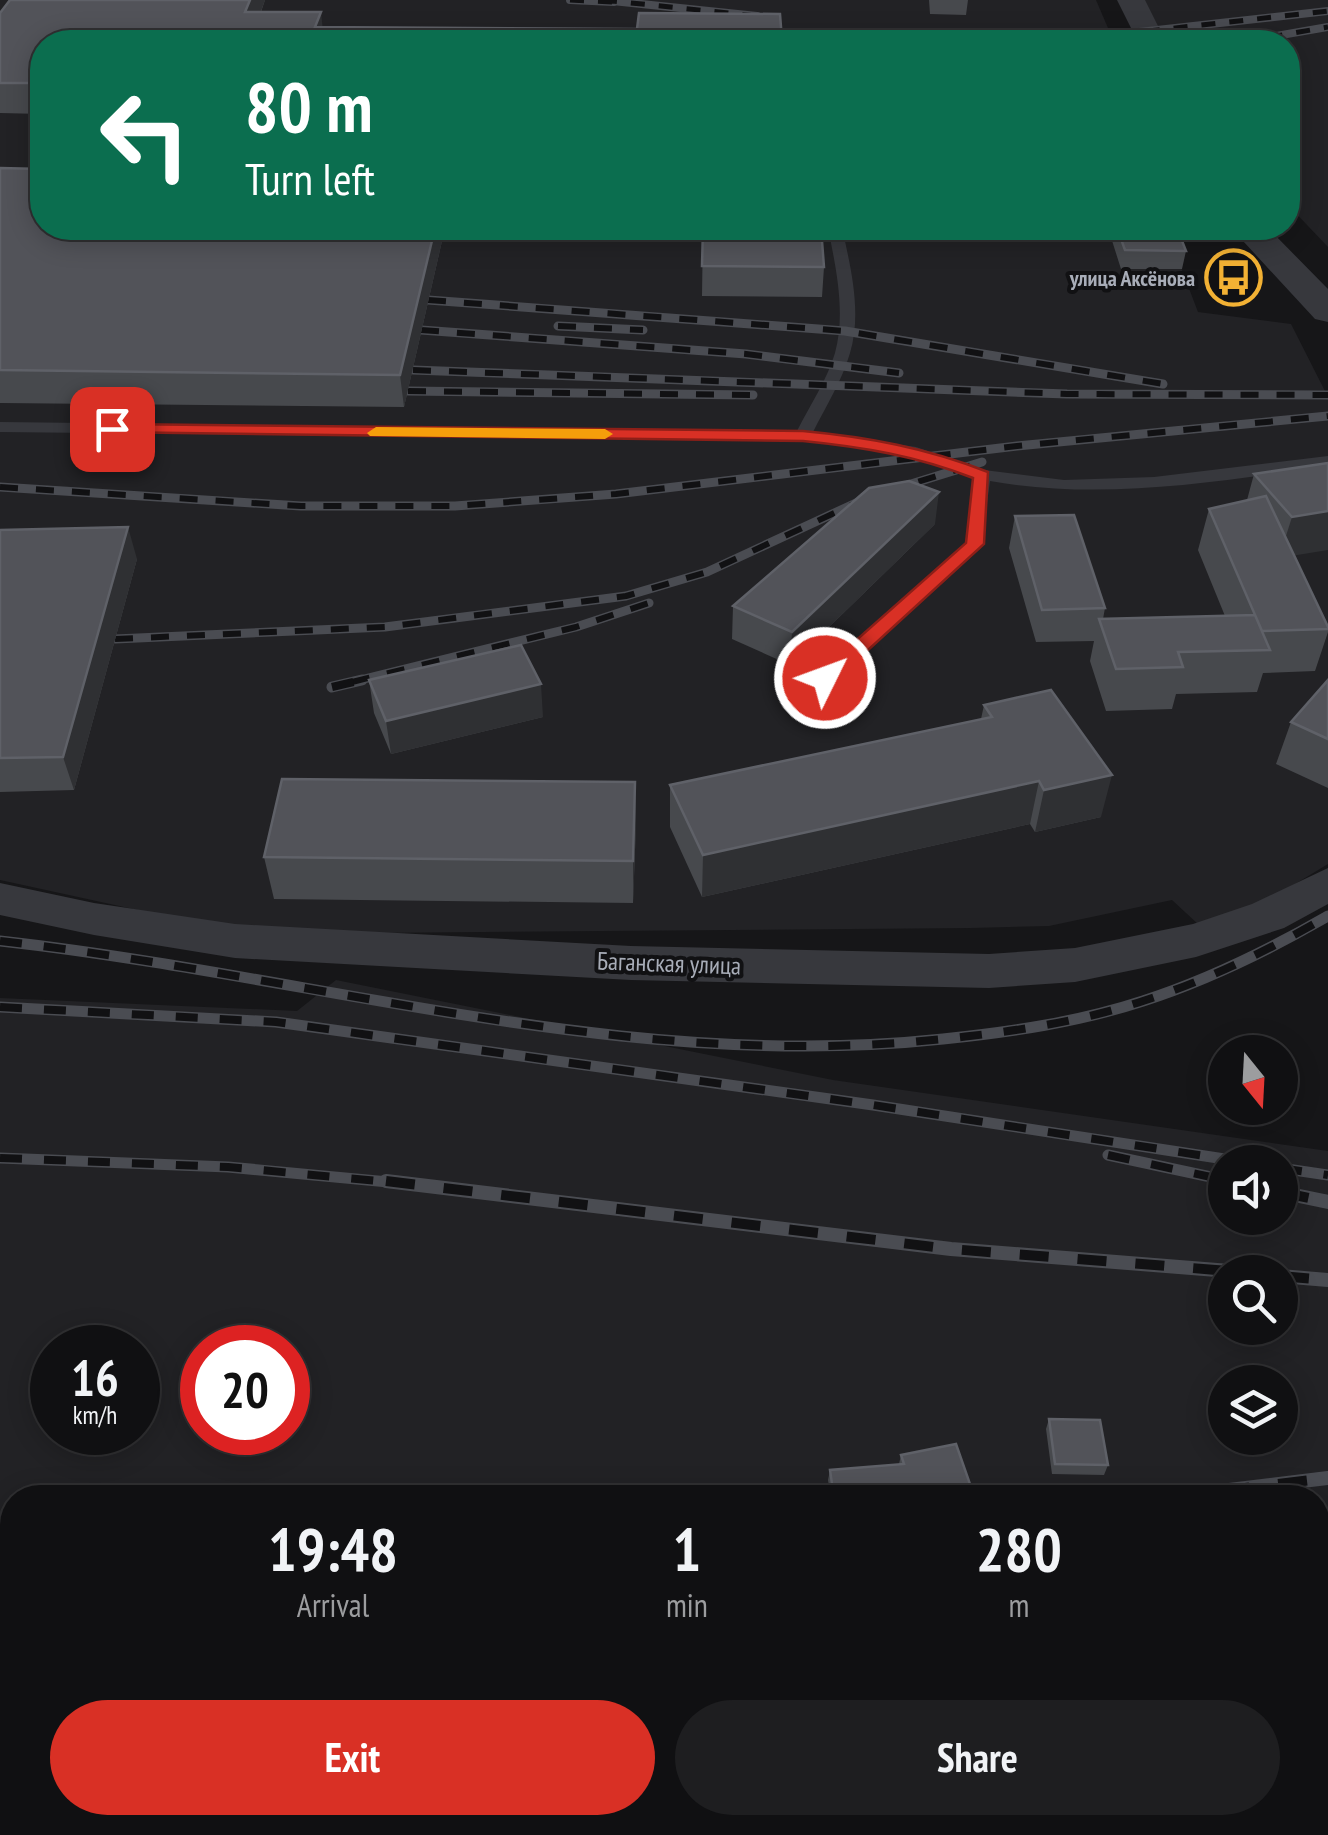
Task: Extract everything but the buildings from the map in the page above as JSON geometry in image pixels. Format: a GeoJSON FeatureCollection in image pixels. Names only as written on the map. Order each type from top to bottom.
{"type":"FeatureCollection","features":[{"type":"Feature","properties":{"kind":"street"},"geometry":{"type":"LineString","coordinates":[[1130,0],[1146,30]]}},
{"type":"Feature","properties":{"kind":"street"},"geometry":{"type":"LineString","coordinates":[[1260,240],[1328,311]]}},
{"type":"Feature","properties":{"kind":"street","name":"Баганская улица"},"geometry":{"type":"LineString","coordinates":[[0,899],[94,919],[236,941],[631,963],[989,971],[1076,965],[1196,940],[1268,916],[1328,884]]}},
{"type":"Feature","properties":{"kind":"lane"},"geometry":{"type":"LineString","coordinates":[[803,436],[844,346],[844,269],[838,240]]}},
{"type":"Feature","properties":{"kind":"lane"},"geometry":{"type":"LineString","coordinates":[[0,427],[803,436],[876,443],[933,456],[982,476],[1054,483],[1149,482],[1328,461]]}},
{"type":"Feature","properties":{"kind":"lane"},"geometry":{"type":"LineString","coordinates":[[825,678],[975,544],[982,476]]}},
{"type":"Feature","properties":{"kind":"shaded area"},"geometry":{"type":"Polygon","coordinates":[[[0,0],[1096,0],[1109,30],[30,30],[30,240],[1171,240],[1198,312],[1291,324],[1328,397],[1328,864],[1257,907],[1199,925],[1172,900],[1049,926],[248,934],[0,880],[0,0]]]}},
{"type":"Feature","properties":{"kind":"shaded area"},"geometry":{"type":"Polygon","coordinates":[[[1142,0],[1328,0],[1328,247],[1300,218],[1300,30],[1157,30],[1142,0]]]}},
{"type":"Feature","properties":{"kind":"shaded area"},"geometry":{"type":"Polygon","coordinates":[[[336,980],[833,1080],[1286,1145],[1208,1145],[1208,1235],[1298,1235],[1298,1147],[1328,1151],[1328,1485],[0,1485],[0,998],[297,1011],[336,980]]]}},
{"type":"Feature","properties":{"kind":"railway"},"geometry":{"type":"LineString","coordinates":[[570,0],[614,2]]}},
{"type":"Feature","properties":{"kind":"railway"},"geometry":{"type":"LineString","coordinates":[[603,0],[757,16]]}},
{"type":"Feature","properties":{"kind":"railway"},"geometry":{"type":"LineString","coordinates":[[1157,30],[1328,11]]}},
{"type":"Feature","properties":{"kind":"railway"},"geometry":{"type":"LineString","coordinates":[[1300,32],[1328,27]]}},
{"type":"Feature","properties":{"kind":"railway"},"geometry":{"type":"LineString","coordinates":[[428,300],[845,331],[1163,384]]}},
{"type":"Feature","properties":{"kind":"railway"},"geometry":{"type":"LineString","coordinates":[[558,326],[643,330]]}},
{"type":"Feature","properties":{"kind":"railway"},"geometry":{"type":"LineString","coordinates":[[421,330],[746,354],[899,373]]}},
{"type":"Feature","properties":{"kind":"railway"},"geometry":{"type":"LineString","coordinates":[[413,370],[1067,394],[1328,395]]}},
{"type":"Feature","properties":{"kind":"railway"},"geometry":{"type":"LineString","coordinates":[[408,391],[753,395]]}},
{"type":"Feature","properties":{"kind":"railway"},"geometry":{"type":"LineString","coordinates":[[0,487],[301,506],[455,506],[616,494],[1017,446],[1328,416]]}},
{"type":"Feature","properties":{"kind":"railway"},"geometry":{"type":"LineString","coordinates":[[115,639],[385,627],[626,596],[707,572],[869,497],[982,462]]}},
{"type":"Feature","properties":{"kind":"railway"},"geometry":{"type":"LineString","coordinates":[[352,682],[576,627],[649,603]]}},
{"type":"Feature","properties":{"kind":"railway"},"geometry":{"type":"LineString","coordinates":[[332,687],[362,680]]}},
{"type":"Feature","properties":{"kind":"railway"},"geometry":{"type":"LineString","coordinates":[[0,941],[587,1032],[705,1043],[824,1046],[943,1039],[1094,1015],[1215,974],[1328,916]]}},
{"type":"Feature","properties":{"kind":"railway"},"geometry":{"type":"LineString","coordinates":[[0,1007],[276,1022],[873,1105],[1208,1156]]}},
{"type":"Feature","properties":{"kind":"railway"},"geometry":{"type":"LineString","coordinates":[[1108,1155],[1208,1176]]}},
{"type":"Feature","properties":{"kind":"railway"},"geometry":{"type":"LineString","coordinates":[[0,1158],[228,1167],[410,1184]]}},
{"type":"Feature","properties":{"kind":"railway"},"geometry":{"type":"LineString","coordinates":[[1298,1171],[1328,1175]]}},
{"type":"Feature","properties":{"kind":"railway"},"geometry":{"type":"LineString","coordinates":[[386,1181],[951,1249],[1208,1269]]}},
{"type":"Feature","properties":{"kind":"railway"},"geometry":{"type":"LineString","coordinates":[[1298,1196],[1328,1202]]}},
{"type":"Feature","properties":{"kind":"railway"},"geometry":{"type":"LineString","coordinates":[[1298,1278],[1328,1280]]}},
{"type":"Feature","properties":{"kind":"railway"},"geometry":{"type":"LineString","coordinates":[[1270,1485],[1328,1478]]}},
{"type":"Feature","properties":{"kind":"slow traffic"},"geometry":{"type":"LineString","coordinates":[[376,433],[605,434]]}},
{"type":"Feature","properties":{"kind":"place","name":"улица Аксёнова"},"geometry":{"type":"Point","coordinates":[1234,278]}},
{"type":"Feature","properties":{"kind":"route"},"geometry":{"type":"LineString","coordinates":[[112,429],[803,436],[876,443],[933,456],[982,476],[975,544],[825,678]]}}]}
